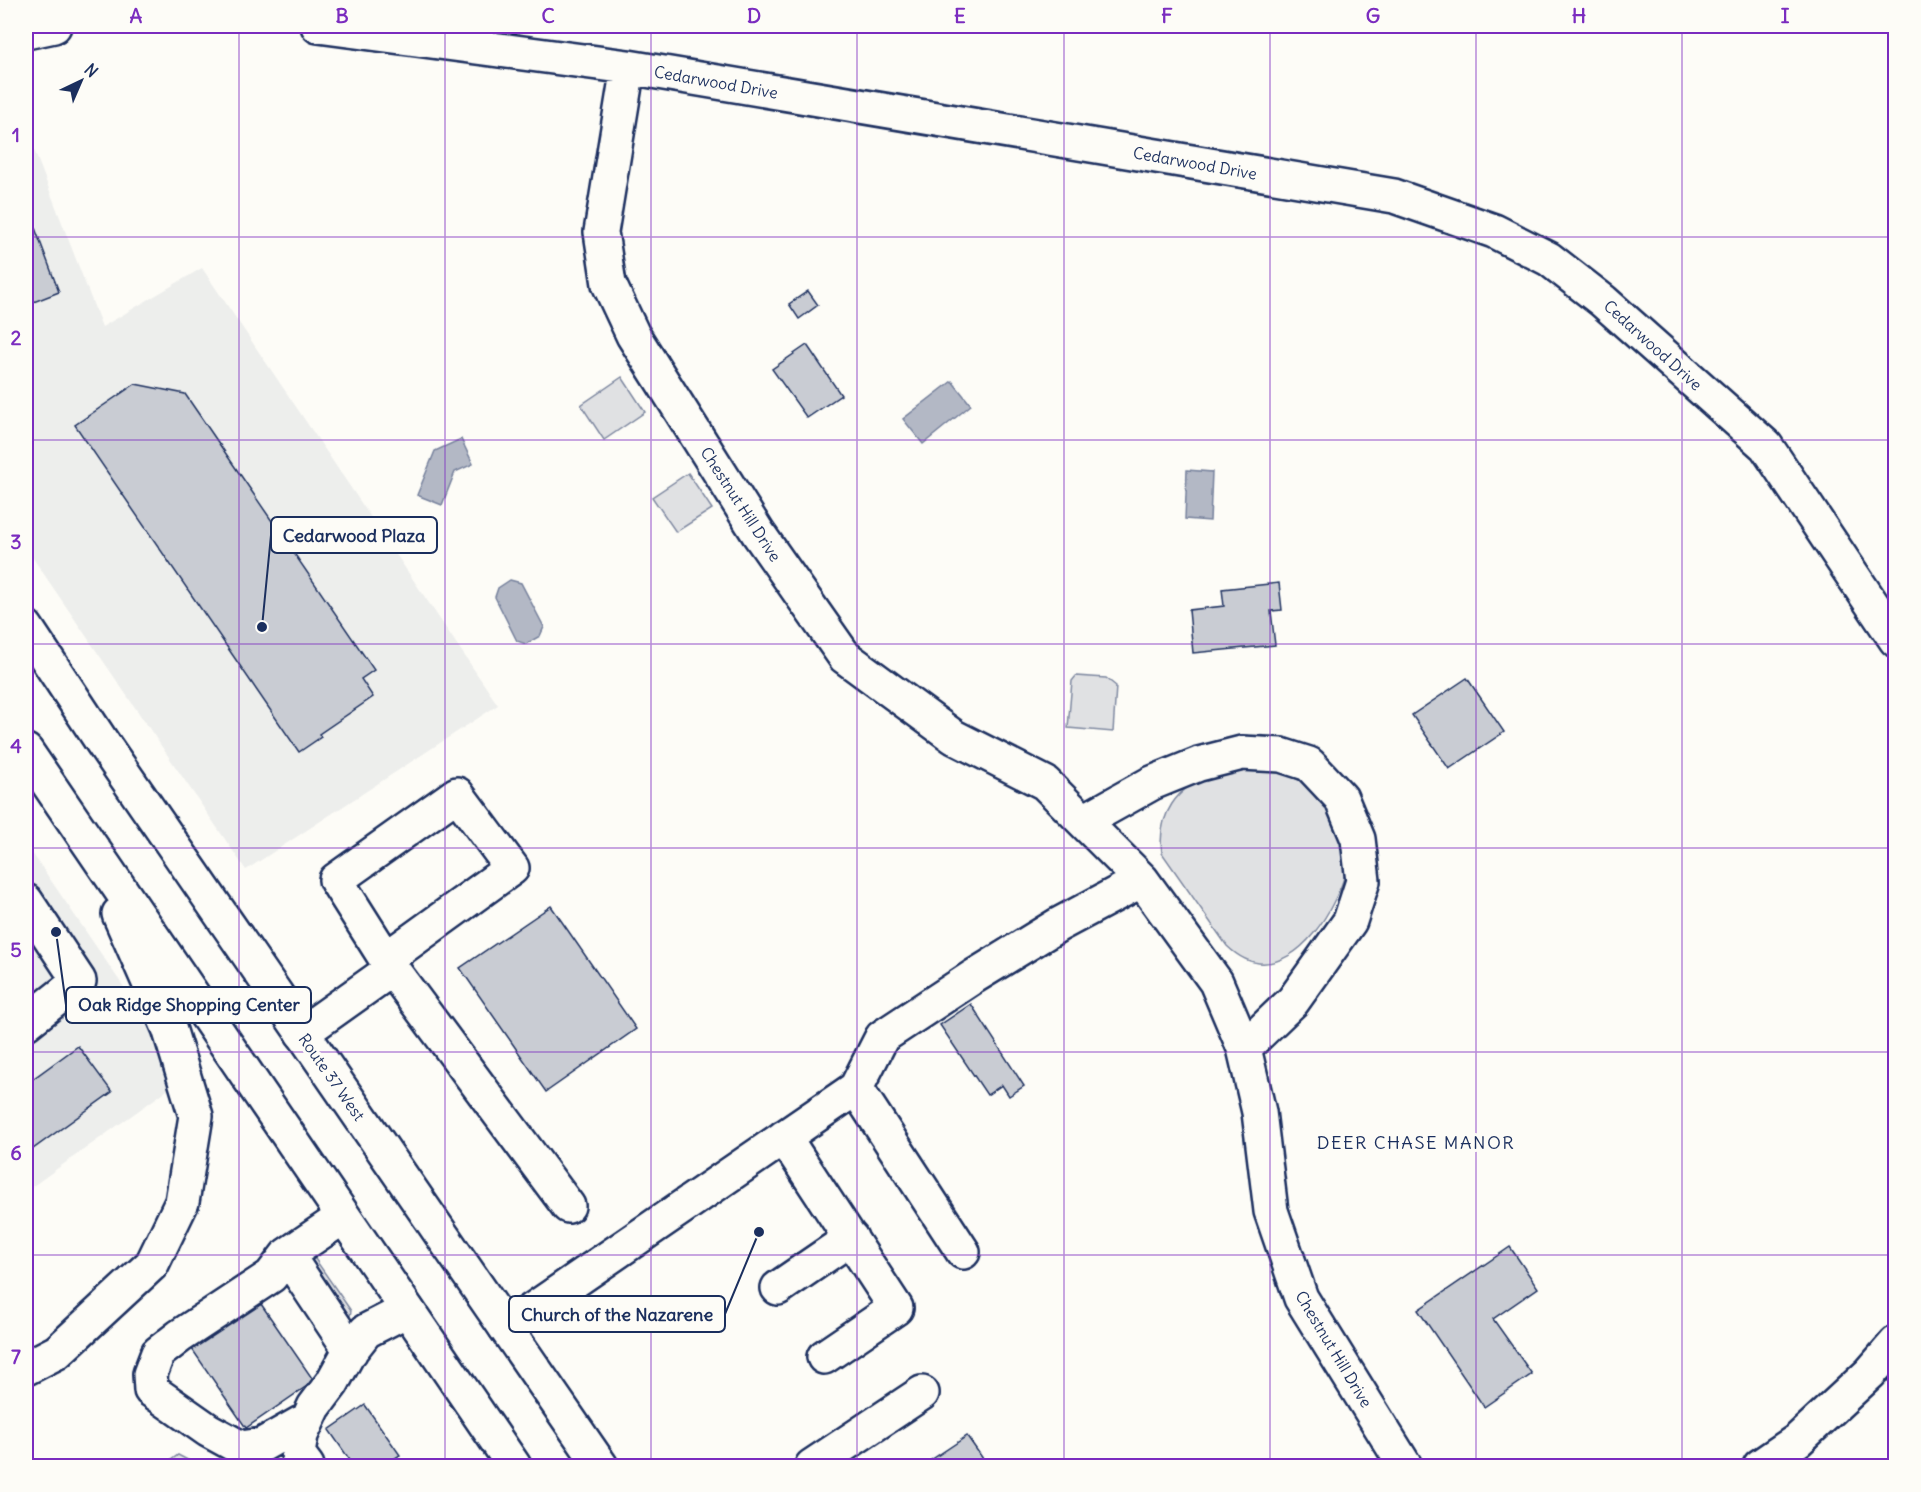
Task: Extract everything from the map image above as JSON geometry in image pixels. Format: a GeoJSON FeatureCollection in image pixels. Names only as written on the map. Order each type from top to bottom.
{"type":"FeatureCollection","features":[{"type":"Feature","properties":{"kind":"main road"},"geometry":{"type":"LineString","coordinates":[[26,32],[54,26]]}},
{"type":"Feature","properties":{"kind":"main road","name":"Cedarwood Drive"},"geometry":{"type":"LineString","coordinates":[[318,26],[628,67],[1394,196],[1494,231],[1549,259],[1603,301],[1766,446],[1896,639]]}},
{"type":"Feature","properties":{"kind":"main road","name":"Chestnut Hill Drive"},"geometry":{"type":"LineString","coordinates":[[628,67],[601,232],[609,284],[633,334],[758,533],[845,657],[954,738],[1045,783],[1142,880],[1216,982],[1244,1048],[1259,1112],[1271,1211],[1300,1298],[1405,1467]]}},
{"type":"Feature","properties":{"kind":"main road","name":"Route 37 West"},"geometry":{"type":"LineString","coordinates":[[26,627],[102,742],[601,1467]]}},
{"type":"Feature","properties":{"kind":"main road"},"geometry":{"type":"LineString","coordinates":[[26,751],[514,1467]]}},
{"type":"Feature","properties":{"kind":"main road"},"geometry":{"type":"LineString","coordinates":[[1084,821],[1152,783],[1199,764],[1242,753],[1281,755],[1309,764],[1341,798],[1358,839],[1364,881],[1350,921],[1293,1000],[1244,1048]]}},
{"type":"Feature","properties":{"kind":"main road"},"geometry":{"type":"LineString","coordinates":[[302,1034],[389,964],[512,868],[457,794],[336,880],[389,964],[568,1206]]}},
{"type":"Feature","properties":{"kind":"main road"},"geometry":{"type":"LineString","coordinates":[[26,1368],[57,1352],[152,1264],[182,1202],[196,1116],[169,1028],[84,836]]}},
{"type":"Feature","properties":{"kind":"main road"},"geometry":{"type":"LineString","coordinates":[[506,1328],[856,1088],[882,1037],[1058,925],[1142,880]]}},
{"type":"Feature","properties":{"kind":"main road"},"geometry":{"type":"LineString","coordinates":[[26,901],[79,981],[26,1023]]}},
{"type":"Feature","properties":{"kind":"main road"},"geometry":{"type":"LineString","coordinates":[[856,1088],[963,1252]]}},
{"type":"Feature","properties":{"kind":"main road"},"geometry":{"type":"LineString","coordinates":[[784,1137],[896,1308],[824,1357]]}},
{"type":"Feature","properties":{"kind":"main road"},"geometry":{"type":"LineString","coordinates":[[308,1419],[262,1445],[241,1448],[208,1430],[151,1390],[150,1374],[158,1353],[271,1276],[287,1255],[343,1217]]}},
{"type":"Feature","properties":{"kind":"main road"},"geometry":{"type":"LineString","coordinates":[[778,1288],[851,1238]]}},
{"type":"Feature","properties":{"kind":"main road"},"geometry":{"type":"LineString","coordinates":[[287,1255],[351,1351]]}},
{"type":"Feature","properties":{"kind":"main road"},"geometry":{"type":"LineString","coordinates":[[306,1467],[298,1454],[301,1435],[314,1407],[366,1331],[407,1310]]}},
{"type":"Feature","properties":{"kind":"main road"},"geometry":{"type":"LineString","coordinates":[[1760,1467],[1798,1440],[1870,1372],[1896,1343]]}},
{"type":"Feature","properties":{"kind":"main road"},"geometry":{"type":"LineString","coordinates":[[812,1467],[921,1393]]}},
{"type":"Feature","properties":{"kind":"shaded area"},"geometry":{"type":"Polygon","coordinates":[[[26,129],[102,327],[202,268],[498,705],[246,870],[26,548],[26,129]]]}},
{"type":"Feature","properties":{"kind":"shaded area"},"geometry":{"type":"Polygon","coordinates":[[[622,377],[645,412],[604,440],[581,405],[622,377]]]}},
{"type":"Feature","properties":{"kind":"shaded area"},"geometry":{"type":"Polygon","coordinates":[[[952,381],[971,405],[923,444],[903,419],[952,381]]]}},
{"type":"Feature","properties":{"kind":"shaded area"},"geometry":{"type":"Polygon","coordinates":[[[461,439],[473,464],[455,472],[442,505],[417,495],[435,451],[461,439]]]}},
{"type":"Feature","properties":{"kind":"shaded area"},"geometry":{"type":"Polygon","coordinates":[[[1187,470],[1212,472],[1210,521],[1185,519],[1187,470]]]}},
{"type":"Feature","properties":{"kind":"shaded area"},"geometry":{"type":"Polygon","coordinates":[[[688,473],[712,509],[676,532],[652,497],[688,473]]]}},
{"type":"Feature","properties":{"kind":"shaded area"},"geometry":{"type":"Polygon","coordinates":[[[510,580],[521,583],[544,627],[540,636],[526,644],[517,641],[495,597],[498,588],[510,580]]]}},
{"type":"Feature","properties":{"kind":"shaded area"},"geometry":{"type":"Polygon","coordinates":[[[1076,676],[1106,678],[1116,686],[1113,732],[1068,728],[1072,681],[1076,676]]]}},
{"type":"Feature","properties":{"kind":"shaded area"},"geometry":{"type":"Polygon","coordinates":[[[1241,770],[1269,770],[1301,781],[1327,803],[1339,823],[1341,832],[1345,873],[1333,903],[1314,933],[1302,946],[1289,956],[1274,962],[1259,963],[1243,958],[1227,946],[1162,853],[1161,839],[1166,815],[1179,795],[1200,780],[1241,770]]]}},
{"type":"Feature","properties":{"kind":"shaded area"},"geometry":{"type":"Polygon","coordinates":[[[26,844],[147,1021],[170,1088],[26,1191],[26,844]]]}},
{"type":"Feature","properties":{"kind":"shaded area"},"geometry":{"type":"Polygon","coordinates":[[[313,1256],[351,1311],[346,1321],[304,1258],[313,1256]]]}},
{"type":"Feature","properties":{"kind":"shaded area"},"geometry":{"type":"Polygon","coordinates":[[[178,1455],[199,1466],[163,1466],[178,1455]]]}},
{"type":"Feature","properties":{"kind":"building"},"geometry":{"type":"Polygon","coordinates":[[[26,204],[59,292],[26,305],[26,204]]]}},
{"type":"Feature","properties":{"kind":"building"},"geometry":{"type":"Polygon","coordinates":[[[808,291],[818,305],[799,319],[789,304],[808,291]]]}},
{"type":"Feature","properties":{"kind":"building"},"geometry":{"type":"Polygon","coordinates":[[[807,345],[841,395],[807,418],[772,369],[807,345]]]}},
{"type":"Feature","properties":{"kind":"building"},"geometry":{"type":"Polygon","coordinates":[[[135,384],[185,394],[374,670],[361,679],[373,697],[319,734],[321,737],[299,752],[75,425],[135,384]]]}},
{"type":"Feature","properties":{"kind":"building"},"geometry":{"type":"Polygon","coordinates":[[[1279,583],[1282,610],[1271,611],[1275,645],[1193,653],[1189,610],[1224,606],[1222,589],[1279,583]]]}},
{"type":"Feature","properties":{"kind":"building"},"geometry":{"type":"Polygon","coordinates":[[[1467,678],[1504,732],[1449,769],[1412,715],[1467,678]]]}},
{"type":"Feature","properties":{"kind":"building"},"geometry":{"type":"Polygon","coordinates":[[[551,906],[636,1029],[546,1092],[460,968],[551,906]]]}},
{"type":"Feature","properties":{"kind":"building"},"geometry":{"type":"Polygon","coordinates":[[[971,1004],[1024,1086],[1009,1096],[1002,1085],[987,1095],[940,1025],[971,1004]]]}},
{"type":"Feature","properties":{"kind":"building"},"geometry":{"type":"Polygon","coordinates":[[[78,1046],[112,1092],[26,1154],[26,1084],[78,1046]]]}},
{"type":"Feature","properties":{"kind":"building"},"geometry":{"type":"Polygon","coordinates":[[[1510,1247],[1538,1288],[1493,1319],[1532,1374],[1484,1407],[1418,1310],[1510,1247]]]}},
{"type":"Feature","properties":{"kind":"building"},"geometry":{"type":"Polygon","coordinates":[[[261,1304],[314,1381],[246,1428],[190,1346],[251,1305],[253,1309],[261,1304]]]}},
{"type":"Feature","properties":{"kind":"building"},"geometry":{"type":"Polygon","coordinates":[[[365,1405],[400,1455],[383,1466],[348,1466],[352,1463],[329,1430],[365,1405]]]}},
{"type":"Feature","properties":{"kind":"building"},"geometry":{"type":"Polygon","coordinates":[[[967,1436],[988,1466],[922,1466],[967,1436]]]}},
{"type":"Feature","properties":{"kind":"place","name":"Cedarwood Plaza"},"geometry":{"type":"Point","coordinates":[262,627]}},
{"type":"Feature","properties":{"kind":"place","name":"Oak Ridge Shopping Center"},"geometry":{"type":"Point","coordinates":[56,932]}},
{"type":"Feature","properties":{"kind":"place","name":"Church of the Nazarene"},"geometry":{"type":"Point","coordinates":[759,1232]}},
{"type":"Feature","properties":{"kind":"district","name":"DEER CHASE MANOR"},"geometry":{"type":"Point","coordinates":[1416,1143]}}]}
